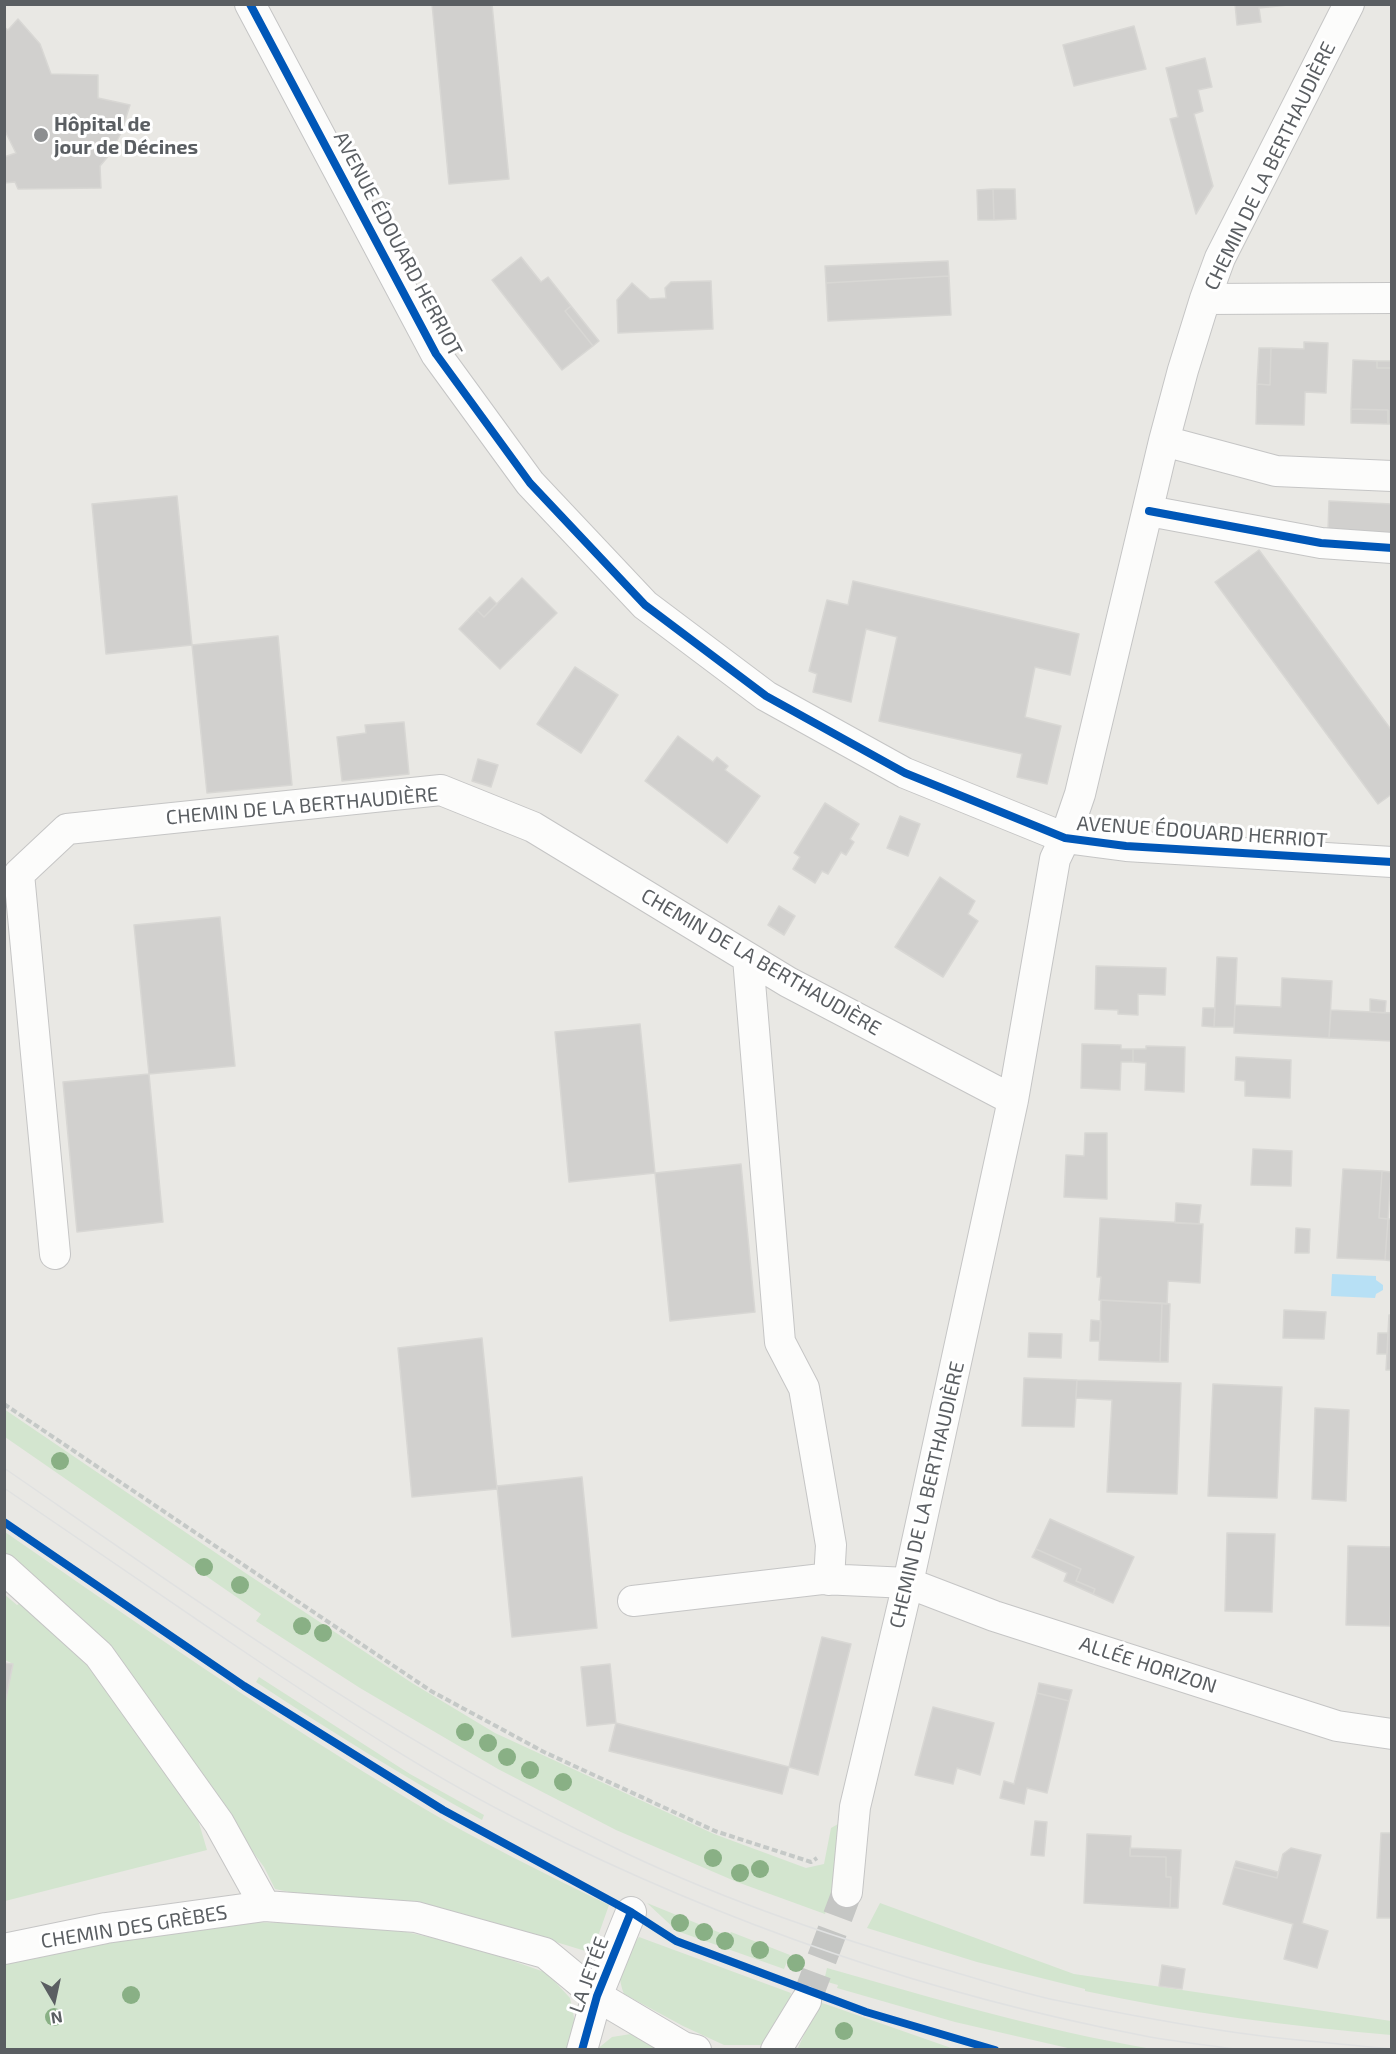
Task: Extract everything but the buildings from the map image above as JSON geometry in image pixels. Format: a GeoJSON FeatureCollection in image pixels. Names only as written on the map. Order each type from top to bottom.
{"type":"FeatureCollection","features":[{"type":"Feature","properties":{"kind":"street","name":"AVENUE ÉDOUARD HERRIOT"},"geometry":{"type":"LineString","coordinates":[[250,4],[436,354],[530,483],[645,605],[766,696],[905,773],[1065,838],[1126,846],[1392,862]]}},
{"type":"Feature","properties":{"kind":"street","name":"CHEMIN DE LA BERTHAUDIÈRE"},"geometry":{"type":"LineString","coordinates":[[847,1892],[855,1807],[908,1583],[1013,1100],[1055,859],[1080,794],[1164,441],[1183,370],[1220,258],[1349,4]]}},
{"type":"Feature","properties":{"kind":"street"},"geometry":{"type":"LineString","coordinates":[[1205,299],[1392,298]]}},
{"type":"Feature","properties":{"kind":"street"},"geometry":{"type":"LineString","coordinates":[[1164,441],[1276,471],[1392,476]]}},
{"type":"Feature","properties":{"kind":"street"},"geometry":{"type":"LineString","coordinates":[[1149,511],[1321,543],[1392,548]]}},
{"type":"Feature","properties":{"kind":"street","name":"CHEMIN DE LA BERTHAUDIÈRE"},"geometry":{"type":"LineString","coordinates":[[55,1254],[19,874],[67,829],[441,790],[533,827],[788,982],[1013,1100]]}},
{"type":"Feature","properties":{"kind":"street"},"geometry":{"type":"LineString","coordinates":[[748,958],[780,1342],[804,1388],[831,1545],[829,1580]]}},
{"type":"Feature","properties":{"kind":"street"},"geometry":{"type":"LineString","coordinates":[[4,1569],[99,1655],[219,1823],[265,1906],[416,1917],[545,1953],[597,1996],[683,2048],[696,2049]]}},
{"type":"Feature","properties":{"kind":"street","name":"ALLÉE HORIZON"},"geometry":{"type":"LineString","coordinates":[[633,1601],[829,1580],[908,1583],[994,1616],[1337,1725],[1392,1734]]}},
{"type":"Feature","properties":{"kind":"street","name":"CHEMIN DES GRÈBES"},"geometry":{"type":"LineString","coordinates":[[4,1949],[106,1928],[265,1906]]}},
{"type":"Feature","properties":{"kind":"street","name":"LA JETÉE"},"geometry":{"type":"LineString","coordinates":[[582,2049],[597,1996],[631,1912]]}},
{"type":"Feature","properties":{"kind":"street"},"geometry":{"type":"LineString","coordinates":[[776,2049],[806,2001]]}},
{"type":"Feature","properties":{"kind":"path"},"geometry":{"type":"LineString","coordinates":[[4,1404],[431,1691],[544,1752],[715,1831],[811,1862],[821,1856]]}},
{"type":"Feature","properties":{"kind":"green space"},"geometry":{"type":"Polygon","coordinates":[[[4,1409],[412,1683],[495,1733],[714,1834],[806,1868],[824,1864],[831,1828],[840,1823],[834,1886],[825,1914],[737,1882],[616,1830],[498,1769],[360,1688],[256,1621],[261,1614],[5,1437],[4,1409]]]}},
{"type":"Feature","properties":{"kind":"green space"},"geometry":{"type":"Polygon","coordinates":[[[5,1532],[206,1670],[361,1770],[461,1830],[609,1905],[592,1953],[533,1935],[398,1901],[294,1893],[275,1889],[264,1867],[122,1675],[196,1813],[207,1850],[5,1901],[4,1708],[13,1664],[5,1660],[4,1594],[17,1605],[42,1590],[5,1557],[5,1532]]]}},
{"type":"Feature","properties":{"kind":"green space"},"geometry":{"type":"Polygon","coordinates":[[[259,1677],[410,1774],[484,1815],[482,1820],[312,1718],[256,1682],[259,1677]]]}},
{"type":"Feature","properties":{"kind":"green space"},"geometry":{"type":"Polygon","coordinates":[[[647,1903],[728,1936],[731,1932],[790,1955],[784,1969],[677,1931],[647,1903]]]}},
{"type":"Feature","properties":{"kind":"green space"},"geometry":{"type":"Polygon","coordinates":[[[880,1903],[1074,1974],[1391,2021],[1391,2035],[1238,2018],[1085,1991],[1085,1989],[977,1962],[867,1928],[880,1903]]]}},
{"type":"Feature","properties":{"kind":"green space"},"geometry":{"type":"Polygon","coordinates":[[[253,1922],[379,1926],[474,1947],[547,1973],[570,1998],[577,2032],[571,2050],[5,2049],[4,1961],[139,1932],[253,1922]]]}},
{"type":"Feature","properties":{"kind":"green space"},"geometry":{"type":"Polygon","coordinates":[[[639,1937],[791,1993],[786,2020],[763,2045],[724,2045],[624,1994],[620,1969],[628,1951],[639,1937]]]}},
{"type":"Feature","properties":{"kind":"green space"},"geometry":{"type":"Polygon","coordinates":[[[827,1968],[1029,2023],[1152,2049],[1072,2049],[955,2022],[837,1988],[838,1985],[824,1981],[827,1968]]]}},
{"type":"Feature","properties":{"kind":"green space"},"geometry":{"type":"Polygon","coordinates":[[[819,2002],[834,2007],[954,2049],[797,2050],[819,2002]]]}},
{"type":"Feature","properties":{"kind":"green space"},"geometry":{"type":"Polygon","coordinates":[[[631,2034],[657,2049],[596,2050],[612,2037],[631,2034]]]}},
{"type":"Feature","properties":{"kind":"water"},"geometry":{"type":"Polygon","coordinates":[[[1332,1274],[1376,1276],[1376,1280],[1383,1285],[1383,1290],[1376,1294],[1375,1298],[1331,1296],[1332,1274]]]}},
{"type":"Feature","properties":{"kind":"tunnel"},"geometry":{"type":"LineString","coordinates":[[806,2001],[847,1892]]}},
{"type":"Feature","properties":{"kind":"tram line"},"geometry":{"type":"LineString","coordinates":[[4,1468],[299,1669],[451,1762],[529,1805],[691,1882],[775,1915],[860,1944],[1050,1999],[1144,2018],[1239,2033],[1392,2049]]}},
{"type":"Feature","properties":{"kind":"tram line"},"geometry":{"type":"LineString","coordinates":[[4,1488],[267,1667],[394,1750],[493,1807],[600,1860],[751,1923],[907,1977],[1065,2019],[1157,2038],[1241,2050]]}},
{"type":"Feature","properties":{"kind":"cycle path"},"geometry":{"type":"LineString","coordinates":[[250,4],[436,354],[530,483],[645,605],[766,696],[905,773],[1065,838],[1126,846],[1392,862]]}},
{"type":"Feature","properties":{"kind":"cycle path"},"geometry":{"type":"LineString","coordinates":[[1149,511],[1321,543],[1392,548]]}},
{"type":"Feature","properties":{"kind":"cycle path"},"geometry":{"type":"LineString","coordinates":[[4,1522],[244,1686],[443,1810],[631,1912],[676,1941],[866,2012],[995,2050]]}},
{"type":"Feature","properties":{"kind":"cycle path"},"geometry":{"type":"LineString","coordinates":[[582,2050],[597,1996],[631,1912]]}},
{"type":"Feature","properties":{"kind":"place","name":"Hôpital de jour de Décines"},"geometry":{"type":"Point","coordinates":[41,135]}}]}
